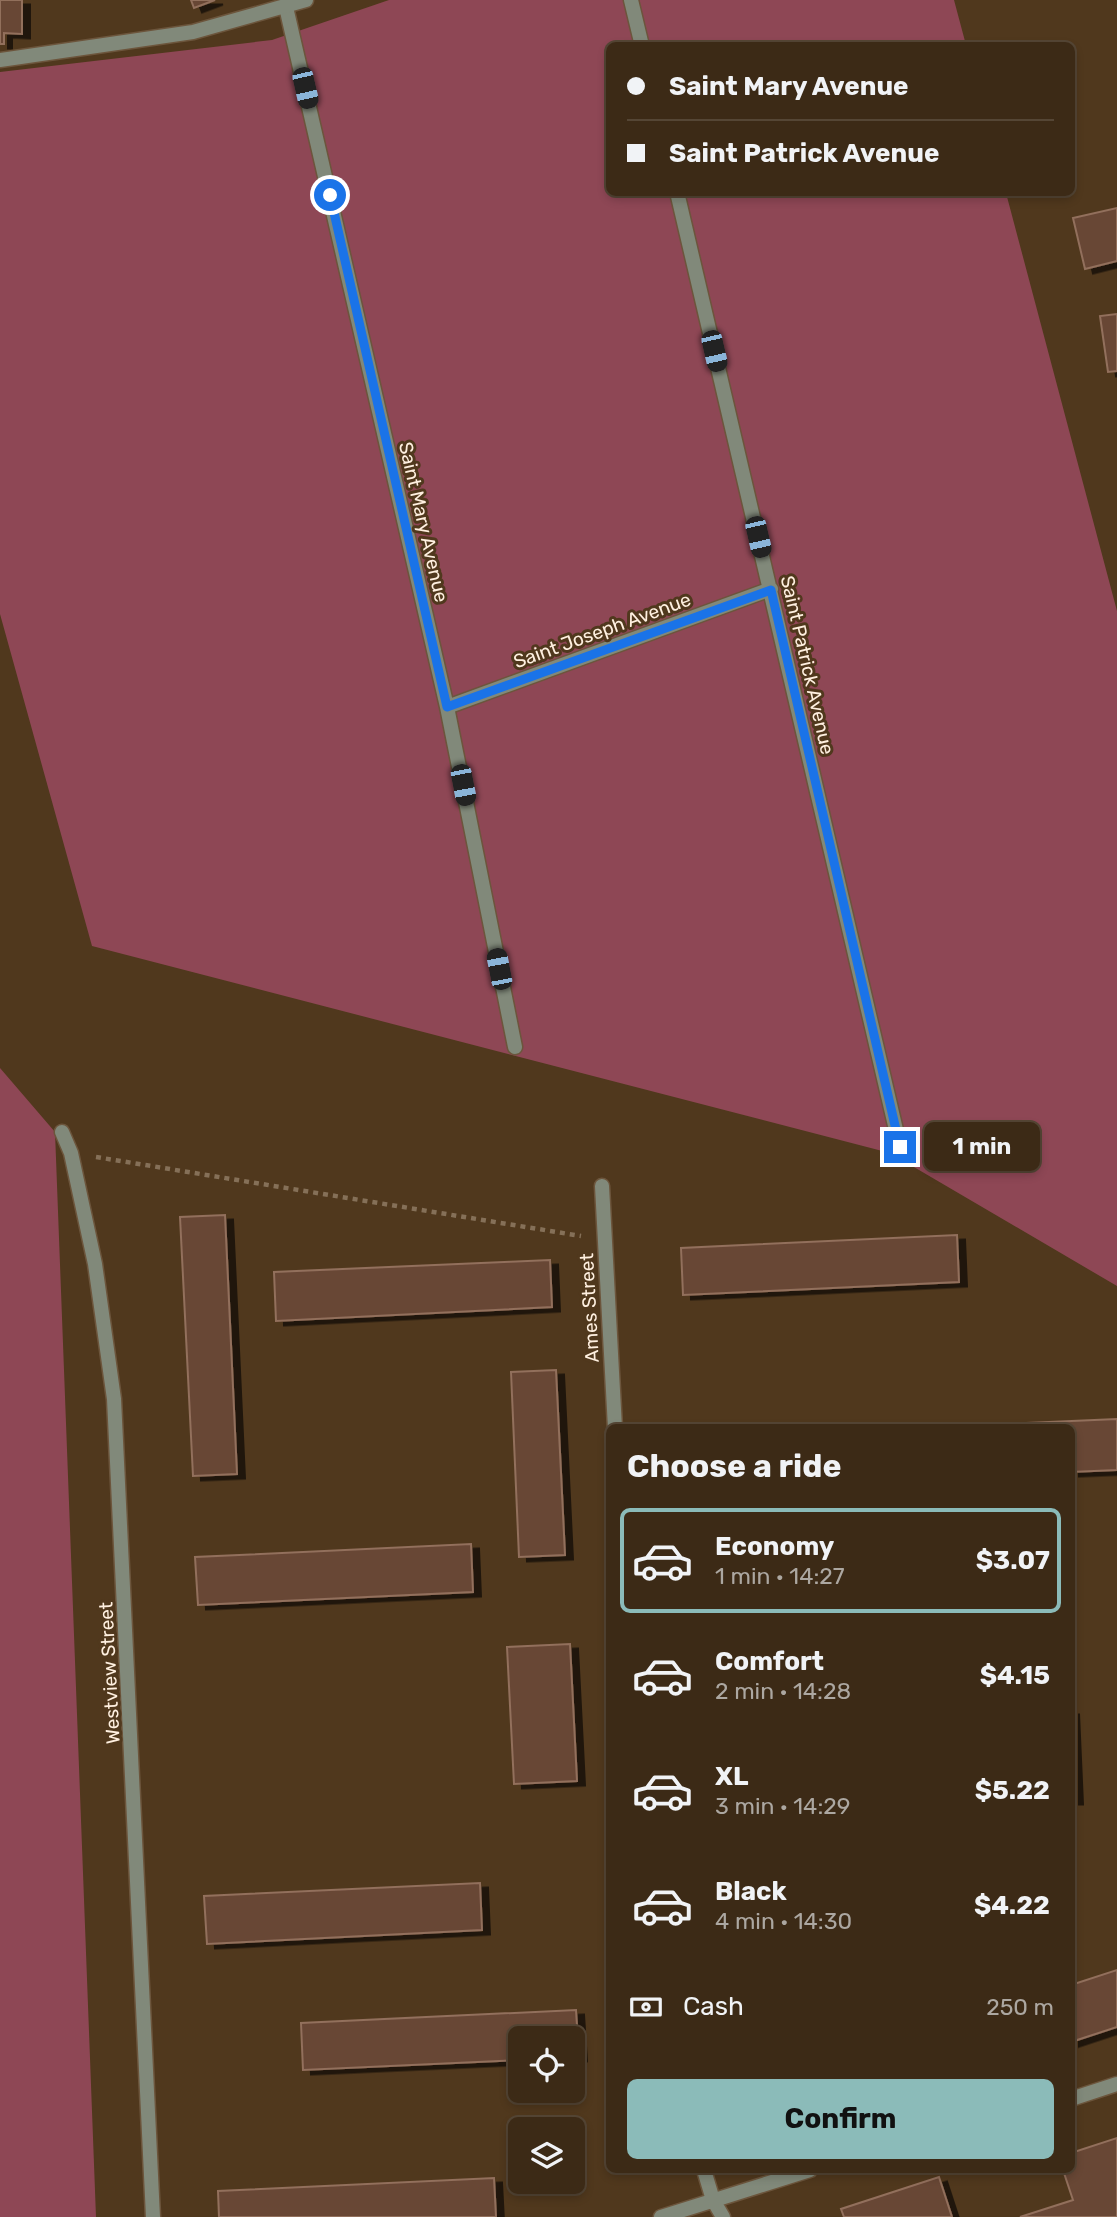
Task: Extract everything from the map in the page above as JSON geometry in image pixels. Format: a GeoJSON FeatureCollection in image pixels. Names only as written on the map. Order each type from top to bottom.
{"type":"FeatureCollection","features":[{"type":"Feature","properties":{"kind":"street"},"geometry":{"type":"LineString","coordinates":[[0,60],[192,32],[306,0]]}},
{"type":"Feature","properties":{"kind":"street"},"geometry":{"type":"LineString","coordinates":[[631,0],[641,42]]}},
{"type":"Feature","properties":{"kind":"street","name":"Saint Mary Avenue"},"geometry":{"type":"LineString","coordinates":[[286,7],[447,707],[515,1047]]}},
{"type":"Feature","properties":{"kind":"street","name":"Saint Patrick Avenue"},"geometry":{"type":"LineString","coordinates":[[678,196],[900,1147]]}},
{"type":"Feature","properties":{"kind":"street","name":"Saint Joseph Avenue"},"geometry":{"type":"LineString","coordinates":[[447,707],[771,590]]}},
{"type":"Feature","properties":{"kind":"street","name":"Westview Street"},"geometry":{"type":"LineString","coordinates":[[62,1132],[71,1153],[95,1264],[114,1399],[153,2217]]}},
{"type":"Feature","properties":{"kind":"street","name":"Ames Street"},"geometry":{"type":"LineString","coordinates":[[602,1185],[615,1424]]}},
{"type":"Feature","properties":{"kind":"street"},"geometry":{"type":"LineString","coordinates":[[1075,2098],[1117,2084]]}},
{"type":"Feature","properties":{"kind":"street"},"geometry":{"type":"LineString","coordinates":[[705,2173],[713,2200],[723,2217]]}},
{"type":"Feature","properties":{"kind":"street"},"geometry":{"type":"LineString","coordinates":[[661,2217],[800,2173]]}},
{"type":"Feature","properties":{"kind":"path"},"geometry":{"type":"LineString","coordinates":[[71,1153],[605,1240]]}},
{"type":"Feature","properties":{"kind":"shaded area"},"geometry":{"type":"Polygon","coordinates":[[[389,0],[954,0],[965,42],[606,42],[606,196],[1007,196],[1117,611],[1117,1286],[890,1153],[92,946],[0,614],[0,72],[272,40],[389,0]]]}},
{"type":"Feature","properties":{"kind":"shaded area"},"geometry":{"type":"Polygon","coordinates":[[[0,1068],[55,1132],[96,2217],[0,2217],[0,1068]]]}},
{"type":"Feature","properties":{"kind":"building"},"geometry":{"type":"Polygon","coordinates":[[[0,0],[22,0],[22,34],[4,33],[4,44],[0,44],[0,0]]]}},
{"type":"Feature","properties":{"kind":"building"},"geometry":{"type":"Polygon","coordinates":[[[191,0],[215,0],[194,8],[191,0]]]}},
{"type":"Feature","properties":{"kind":"building"},"geometry":{"type":"Polygon","coordinates":[[[1117,208],[1117,261],[1085,269],[1073,218],[1117,208]]]}},
{"type":"Feature","properties":{"kind":"building"},"geometry":{"type":"Polygon","coordinates":[[[1117,314],[1117,371],[1108,372],[1100,316],[1117,314]]]}},
{"type":"Feature","properties":{"kind":"building"},"geometry":{"type":"Polygon","coordinates":[[[225,1215],[237,1474],[193,1476],[180,1217],[225,1215]]]}},
{"type":"Feature","properties":{"kind":"building"},"geometry":{"type":"Polygon","coordinates":[[[957,1235],[959,1282],[683,1295],[681,1248],[957,1235]]]}},
{"type":"Feature","properties":{"kind":"building"},"geometry":{"type":"Polygon","coordinates":[[[550,1260],[552,1307],[276,1321],[274,1272],[550,1260]]]}},
{"type":"Feature","properties":{"kind":"building"},"geometry":{"type":"Polygon","coordinates":[[[556,1370],[565,1555],[519,1557],[511,1372],[556,1370]]]}},
{"type":"Feature","properties":{"kind":"building"},"geometry":{"type":"Polygon","coordinates":[[[1117,1419],[1117,1470],[1075,1472],[1075,1424],[1027,1423],[1117,1419]]]}},
{"type":"Feature","properties":{"kind":"building"},"geometry":{"type":"Polygon","coordinates":[[[471,1544],[473,1592],[198,1605],[195,1557],[471,1544]]]}},
{"type":"Feature","properties":{"kind":"building"},"geometry":{"type":"Polygon","coordinates":[[[570,1644],[577,1781],[514,1784],[507,1647],[570,1644]]]}},
{"type":"Feature","properties":{"kind":"building"},"geometry":{"type":"Polygon","coordinates":[[[480,1883],[482,1930],[207,1944],[204,1896],[480,1883]]]}},
{"type":"Feature","properties":{"kind":"building"},"geometry":{"type":"Polygon","coordinates":[[[1117,1970],[1117,2027],[1075,2041],[1075,1984],[1117,1970]]]}},
{"type":"Feature","properties":{"kind":"building"},"geometry":{"type":"Polygon","coordinates":[[[576,2010],[577,2026],[508,2026],[508,2061],[303,2070],[301,2023],[576,2010]]]}},
{"type":"Feature","properties":{"kind":"building"},"geometry":{"type":"Polygon","coordinates":[[[1117,2138],[1117,2217],[1020,2217],[1073,2200],[1064,2173],[1075,2173],[1075,2152],[1117,2138]]]}},
{"type":"Feature","properties":{"kind":"building"},"geometry":{"type":"Polygon","coordinates":[[[939,2177],[952,2217],[844,2217],[841,2209],[939,2177]]]}},
{"type":"Feature","properties":{"kind":"building"},"geometry":{"type":"Polygon","coordinates":[[[494,2178],[496,2217],[219,2217],[218,2191],[494,2178]]]}},
{"type":"Feature","properties":{"kind":"route"},"geometry":{"type":"LineString","coordinates":[[330,195],[447,707],[771,590],[900,1147]]}}]}
